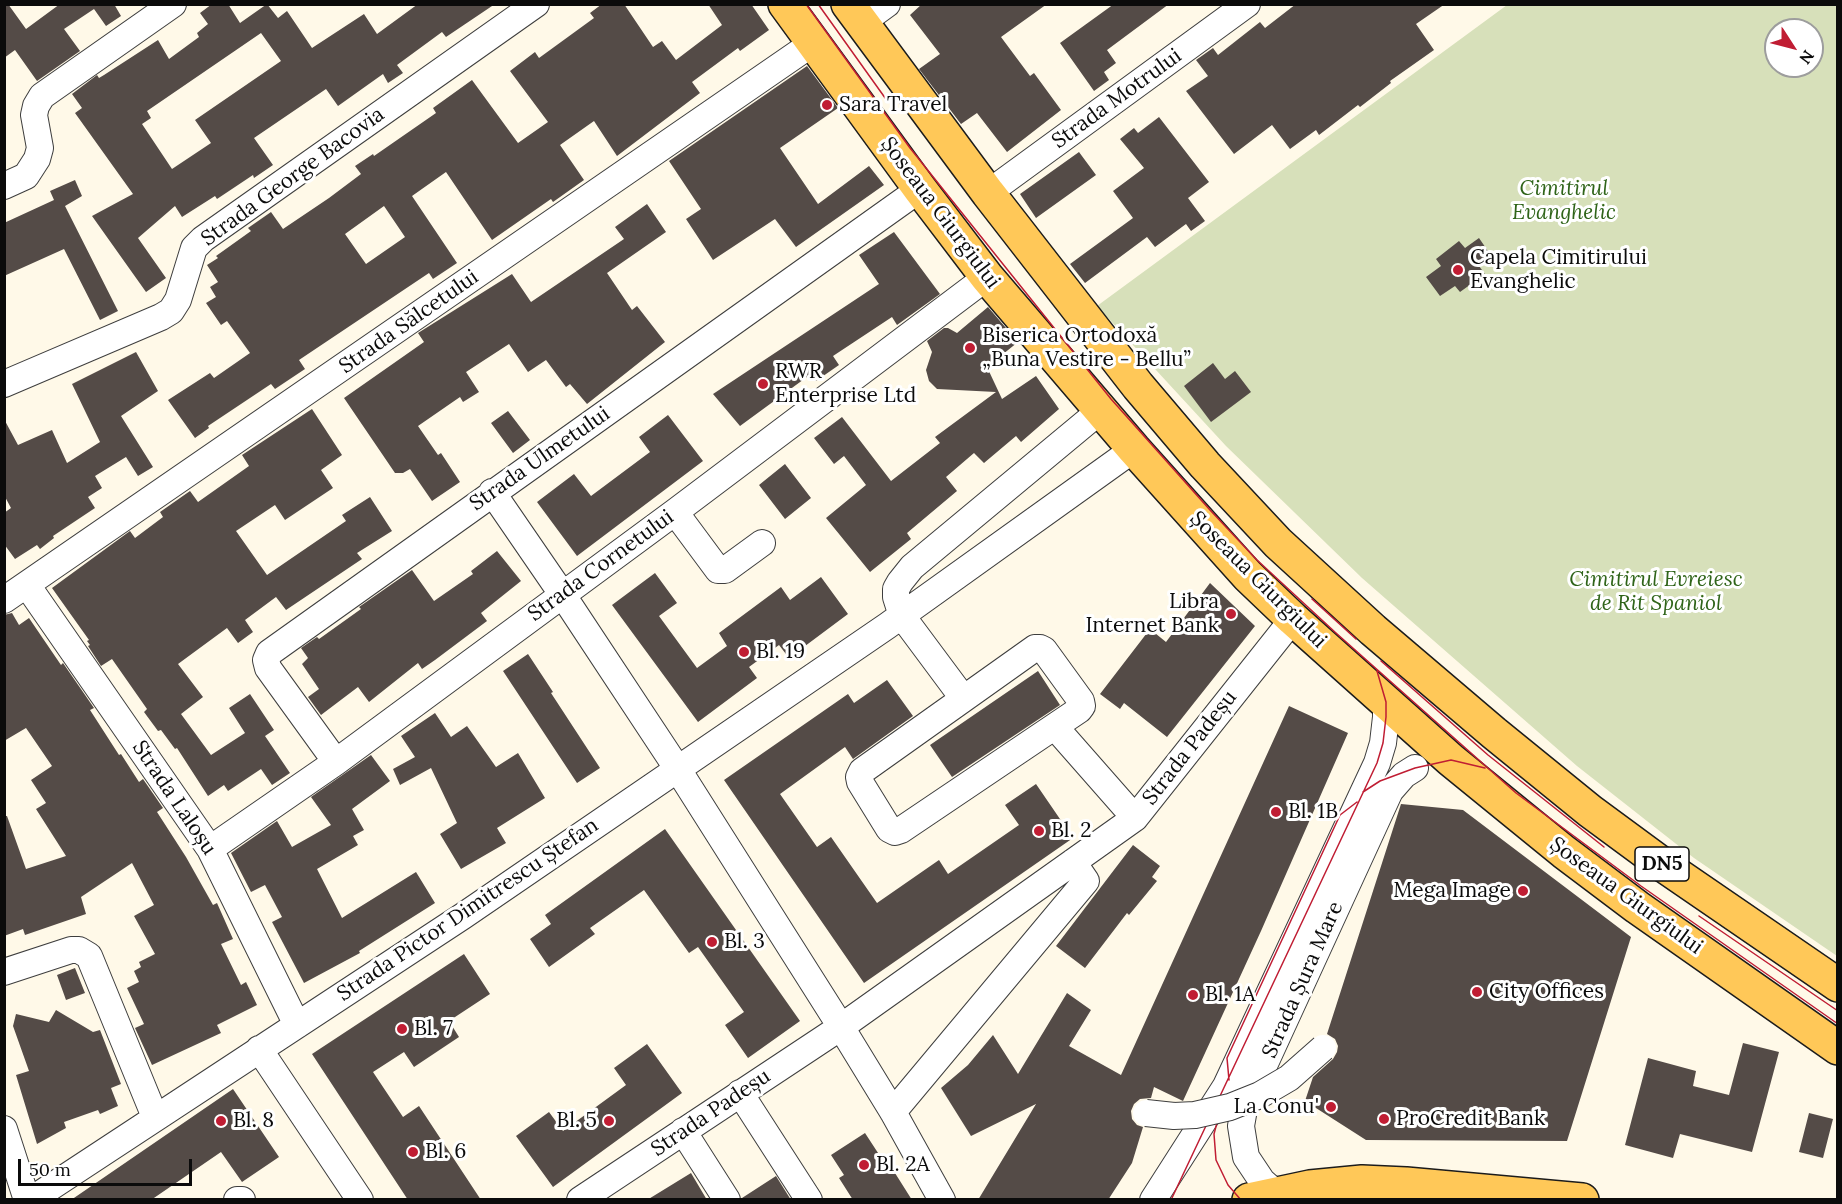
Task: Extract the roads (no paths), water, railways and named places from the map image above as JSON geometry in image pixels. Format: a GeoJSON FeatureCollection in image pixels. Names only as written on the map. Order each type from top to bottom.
{"type":"FeatureCollection","features":[{"type":"Feature","properties":{"kind":"main road","name":"Șoseaua Giurgiului"},"geometry":{"type":"LineString","coordinates":[[785,4],[987,277],[1134,449],[1248,576],[1451,760],[1564,852],[1637,907],[1838,1048]]}},
{"type":"Feature","properties":{"kind":"main road","name":"Șoseaua Giurgiului"},"geometry":{"type":"LineString","coordinates":[[865,10],[988,193],[1170,425],[1244,508],[1322,586],[1485,726],[1590,811],[1838,986]]}},
{"type":"Feature","properties":{"kind":"main road"},"geometry":{"type":"LineString","coordinates":[[1248,1200],[1327,1185],[1362,1182],[1582,1200]]}},
{"type":"Feature","properties":{"kind":"street"},"geometry":{"type":"LineString","coordinates":[[4,186],[26,176],[37,159],[40,148],[34,115],[42,96],[173,4]]}},
{"type":"Feature","properties":{"kind":"street","name":"Strada George Bacovia"},"geometry":{"type":"LineString","coordinates":[[4,384],[171,311],[178,300],[194,248],[203,239],[536,4]]}},
{"type":"Feature","properties":{"kind":"street","name":"Strada Motrului"},"geometry":{"type":"LineString","coordinates":[[988,193],[1247,4]]}},
{"type":"Feature","properties":{"kind":"street","name":"Strada Sălcetului"},"geometry":{"type":"LineString","coordinates":[[4,600],[813,43]]}},
{"type":"Feature","properties":{"kind":"street","name":"Strada Ulmetului"},"geometry":{"type":"LineString","coordinates":[[336,762],[268,668],[266,660],[269,653],[920,189]]}},
{"type":"Feature","properties":{"kind":"street","name":"Strada Cornetului"},"geometry":{"type":"LineString","coordinates":[[210,849],[336,762],[675,512],[987,277]]}},
{"type":"Feature","properties":{"kind":"street"},"geometry":{"type":"LineString","coordinates":[[963,698],[902,615],[896,589],[904,575],[1101,410]]}},
{"type":"Feature","properties":{"kind":"street","name":"Strada Pictor Dimitrescu Ștefan"},"geometry":{"type":"LineString","coordinates":[[31,1200],[463,916],[902,615],[1134,449]]}},
{"type":"Feature","properties":{"kind":"street"},"geometry":{"type":"LineString","coordinates":[[492,492],[677,768],[841,1027],[893,1112],[942,1200]]}},
{"type":"Feature","properties":{"kind":"street"},"geometry":{"type":"LineString","coordinates":[[675,512],[718,570],[725,570],[762,543]]}},
{"type":"Feature","properties":{"kind":"street","name":"Strada Laloșu"},"geometry":{"type":"LineString","coordinates":[[27,585],[210,849],[297,1025]]}},
{"type":"Feature","properties":{"kind":"street","name":"Strada Padeșu"},"geometry":{"type":"LineString","coordinates":[[580,1200],[841,1027],[1135,818],[1293,619]]}},
{"type":"Feature","properties":{"kind":"street"},"geometry":{"type":"LineString","coordinates":[[1035,648],[1044,650],[1081,701],[1082,706],[1079,710],[1055,727],[895,832],[888,829],[860,782],[859,777],[862,771],[1035,648]]}},
{"type":"Feature","properties":{"kind":"street","name":"Strada Șura Mare"},"geometry":{"type":"LineString","coordinates":[[1153,1200],[1226,1086],[1377,763],[1383,743],[1386,702]]}},
{"type":"Feature","properties":{"kind":"street"},"geometry":{"type":"LineString","coordinates":[[1055,727],[1135,818]]}},
{"type":"Feature","properties":{"kind":"street"},"geometry":{"type":"LineString","coordinates":[[1363,792],[1380,781],[1415,768],[1451,760]]}},
{"type":"Feature","properties":{"kind":"street","name":"Strada Șura Mare"},"geometry":{"type":"LineString","coordinates":[[1282,1193],[1270,1188],[1262,1181],[1246,1157],[1241,1126],[1244,1109],[1390,791],[1404,775],[1415,768]]}},
{"type":"Feature","properties":{"kind":"street"},"geometry":{"type":"LineString","coordinates":[[893,1112],[1086,881],[1073,862]]}},
{"type":"Feature","properties":{"kind":"street"},"geometry":{"type":"LineString","coordinates":[[4,972],[71,950],[79,950],[89,956],[155,1117]]}},
{"type":"Feature","properties":{"kind":"street"},"geometry":{"type":"LineString","coordinates":[[1146,1113],[1195,1115],[1230,1107],[1260,1095],[1289,1078],[1323,1048]]}},
{"type":"Feature","properties":{"kind":"street"},"geometry":{"type":"LineString","coordinates":[[259,1049],[354,1197]]}},
{"type":"Feature","properties":{"kind":"street"},"geometry":{"type":"LineString","coordinates":[[740,1093],[809,1200]]}},
{"type":"Feature","properties":{"kind":"street"},"geometry":{"type":"LineString","coordinates":[[4,1128],[27,1200]]}},
{"type":"Feature","properties":{"kind":"street"},"geometry":{"type":"LineString","coordinates":[[683,1131],[727,1200]]}},
{"type":"Feature","properties":{"kind":"street"},"geometry":{"type":"LineString","coordinates":[[237,1200],[242,1200]]}},
{"type":"Feature","properties":{"kind":"tram line"},"geometry":{"type":"LineString","coordinates":[[806,4],[910,148],[1111,399],[1257,560],[1516,793],[1641,886],[1838,1024]]}},
{"type":"Feature","properties":{"kind":"tram line"},"geometry":{"type":"LineString","coordinates":[[818,4],[888,102]]}},
{"type":"Feature","properties":{"kind":"tram line"},"geometry":{"type":"LineString","coordinates":[[1312,599],[1356,639]]}},
{"type":"Feature","properties":{"kind":"tram line"},"geometry":{"type":"LineString","coordinates":[[1381,661],[1488,755],[1604,847]]}},
{"type":"Feature","properties":{"kind":"tram line"},"geometry":{"type":"LineString","coordinates":[[1171,1200],[1377,763],[1383,743],[1386,717],[1386,702],[1377,671]]}},
{"type":"Feature","properties":{"kind":"tram line"},"geometry":{"type":"LineString","coordinates":[[1363,792],[1380,781],[1415,768],[1451,760],[1485,768]]}},
{"type":"Feature","properties":{"kind":"tram line"},"geometry":{"type":"LineString","coordinates":[[1229,1080],[1227,1058],[1340,815],[1357,802]]}},
{"type":"Feature","properties":{"kind":"tram line"},"geometry":{"type":"LineString","coordinates":[[1699,916],[1838,1011]]}},
{"type":"Feature","properties":{"kind":"tram line"},"geometry":{"type":"LineString","coordinates":[[1219,1115],[1214,1134],[1216,1160],[1228,1185],[1241,1200]]}},
{"type":"Feature","properties":{"kind":"place","name":"Sara Travel"},"geometry":{"type":"Point","coordinates":[827,105]}},
{"type":"Feature","properties":{"kind":"place","name":"Capela Cimitirului Evanghelic"},"geometry":{"type":"Point","coordinates":[1458,270]}},
{"type":"Feature","properties":{"kind":"place","name":"Biserica Ortodoxă „Buna Vestire - Bellu”"},"geometry":{"type":"Point","coordinates":[970,348]}},
{"type":"Feature","properties":{"kind":"place","name":"RWR Enterprise Ltd"},"geometry":{"type":"Point","coordinates":[763,384]}},
{"type":"Feature","properties":{"kind":"place","name":"Libra Internet Bank"},"geometry":{"type":"Point","coordinates":[1231,614]}},
{"type":"Feature","properties":{"kind":"place","name":"Bl. 19"},"geometry":{"type":"Point","coordinates":[744,652]}},
{"type":"Feature","properties":{"kind":"place","name":"Bl. 1B"},"geometry":{"type":"Point","coordinates":[1276,812]}},
{"type":"Feature","properties":{"kind":"place","name":"Bl. 2"},"geometry":{"type":"Point","coordinates":[1039,831]}},
{"type":"Feature","properties":{"kind":"place","name":"Mega Image"},"geometry":{"type":"Point","coordinates":[1523,891]}},
{"type":"Feature","properties":{"kind":"place","name":"Bl. 3"},"geometry":{"type":"Point","coordinates":[712,942]}},
{"type":"Feature","properties":{"kind":"place","name":"City Offices"},"geometry":{"type":"Point","coordinates":[1477,992]}},
{"type":"Feature","properties":{"kind":"place","name":"Bl. 1A"},"geometry":{"type":"Point","coordinates":[1193,995]}},
{"type":"Feature","properties":{"kind":"place","name":"Bl. 7"},"geometry":{"type":"Point","coordinates":[402,1029]}},
{"type":"Feature","properties":{"kind":"place","name":"La Conu'"},"geometry":{"type":"Point","coordinates":[1331,1107]}},
{"type":"Feature","properties":{"kind":"place","name":"ProCredit Bank"},"geometry":{"type":"Point","coordinates":[1384,1119]}},
{"type":"Feature","properties":{"kind":"place","name":"Bl. 8"},"geometry":{"type":"Point","coordinates":[221,1121]}},
{"type":"Feature","properties":{"kind":"place","name":"Bl. 5"},"geometry":{"type":"Point","coordinates":[609,1121]}},
{"type":"Feature","properties":{"kind":"place","name":"Bl. 6"},"geometry":{"type":"Point","coordinates":[413,1152]}},
{"type":"Feature","properties":{"kind":"place","name":"Bl. 2A"},"geometry":{"type":"Point","coordinates":[864,1165]}},
{"type":"Feature","properties":{"kind":"park label","name":"Cimitirul Evanghelic"},"geometry":{"type":"Point","coordinates":[1564,201]}},
{"type":"Feature","properties":{"kind":"park label","name":"Cimitirul Evreiesc de Rit Spaniol"},"geometry":{"type":"Point","coordinates":[1656,592]}}]}
